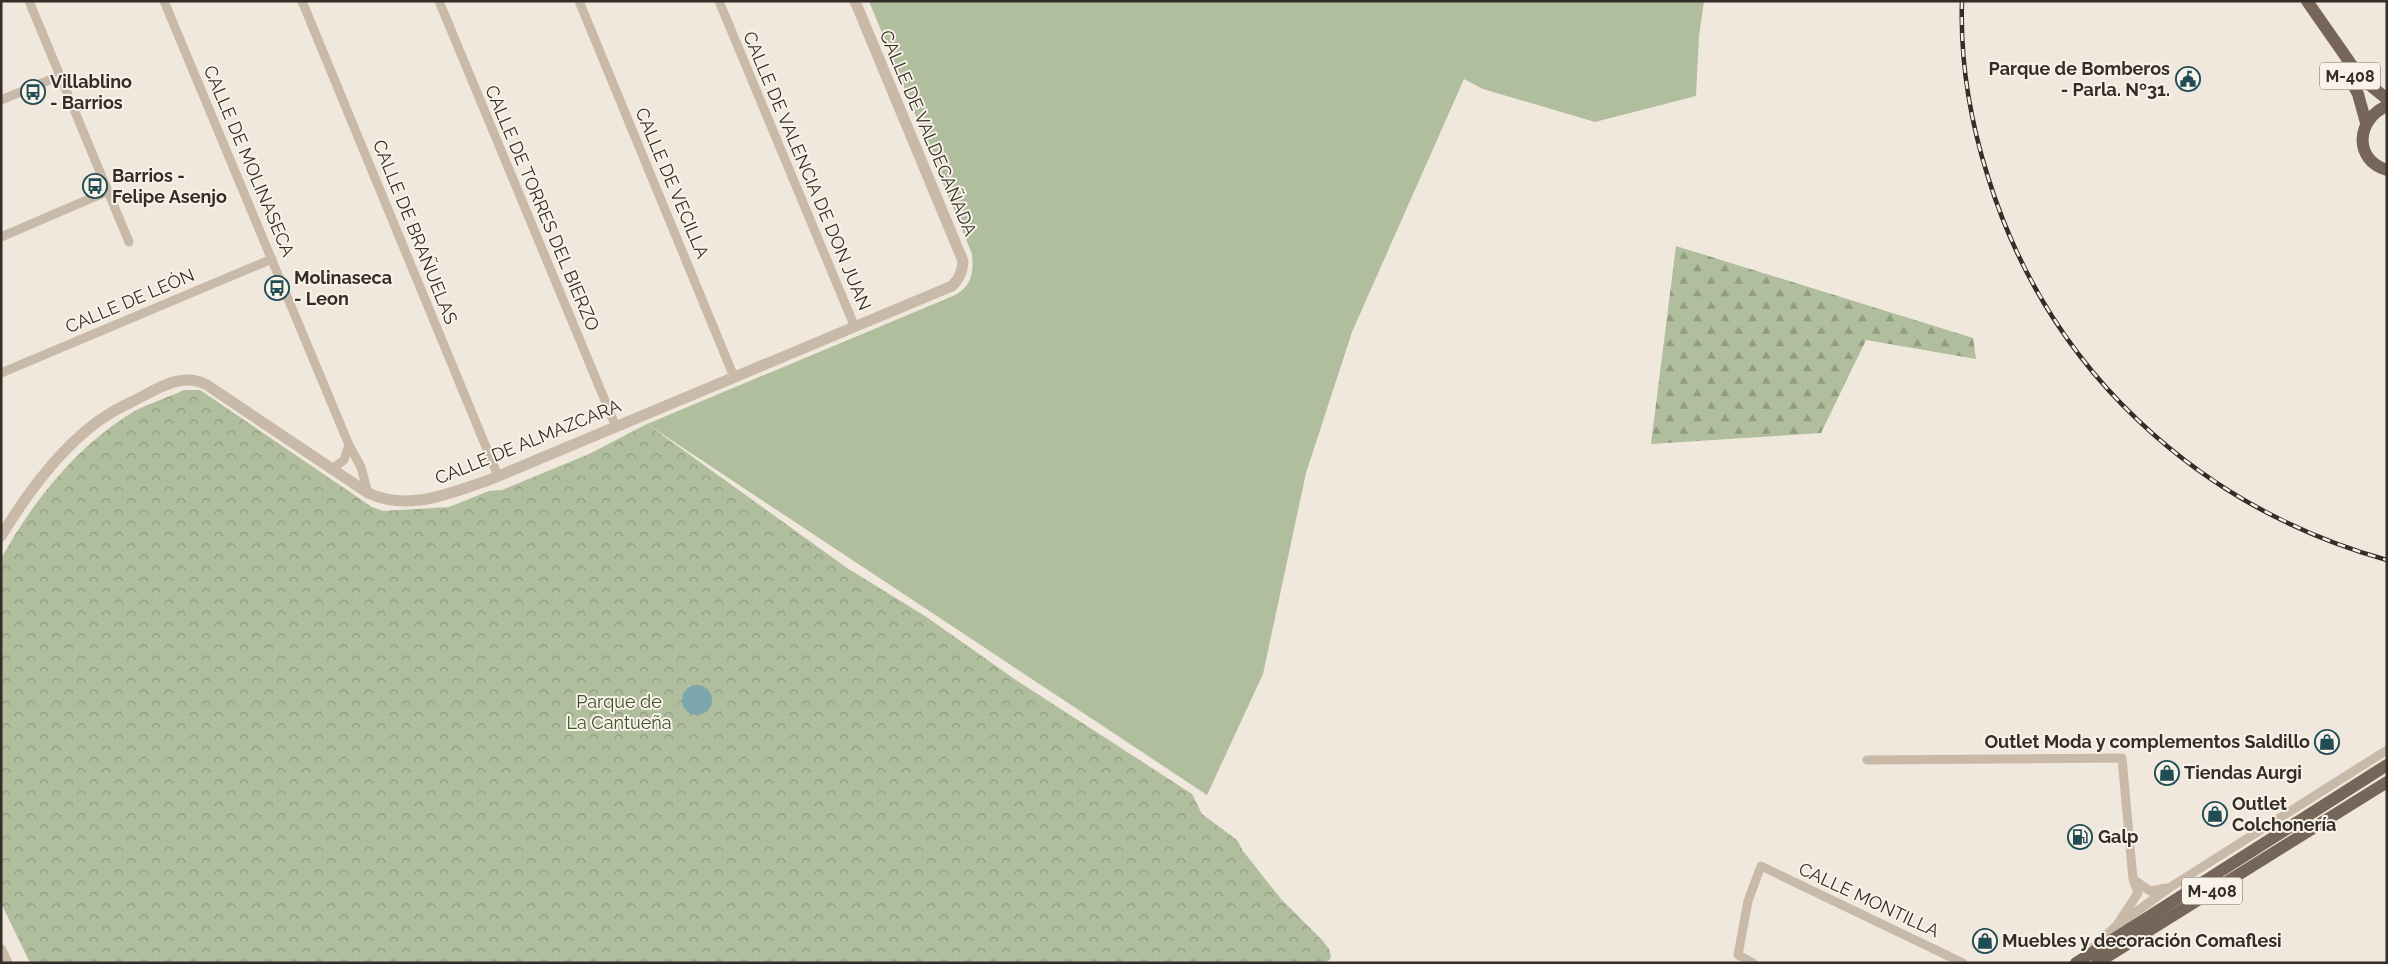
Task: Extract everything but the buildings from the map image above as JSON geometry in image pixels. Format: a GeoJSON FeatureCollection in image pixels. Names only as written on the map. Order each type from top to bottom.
{"type":"FeatureCollection","features":[{"type":"Feature","properties":{"kind":"main road","name":"M-408"},"geometry":{"type":"LineString","coordinates":[[2307,1],[2355,86],[2366,122]]}},
{"type":"Feature","properties":{"kind":"main road","name":"M-408"},"geometry":{"type":"LineString","coordinates":[[2326,32],[2360,77],[2387,99]]}},
{"type":"Feature","properties":{"kind":"main road","name":"M-408"},"geometry":{"type":"LineString","coordinates":[[2387,106],[2372,115],[2366,122],[2362,136],[2365,151],[2374,163],[2387,170]]}},
{"type":"Feature","properties":{"kind":"main road","name":"M-408"},"geometry":{"type":"LineString","coordinates":[[2076,962],[2387,766]]}},
{"type":"Feature","properties":{"kind":"main road","name":"M-408"},"geometry":{"type":"LineString","coordinates":[[2097,963],[2387,782]]}},
{"type":"Feature","properties":{"kind":"street"},"geometry":{"type":"LineString","coordinates":[[29,1],[129,242]]}},
{"type":"Feature","properties":{"kind":"street","name":"CALLE DE MOLINASECA"},"geometry":{"type":"LineString","coordinates":[[164,1],[349,445],[361,467],[368,493]]}},
{"type":"Feature","properties":{"kind":"street","name":"CALLE DE BRAÑUELAS"},"geometry":{"type":"LineString","coordinates":[[302,1],[498,476]]}},
{"type":"Feature","properties":{"kind":"street","name":"CALLE DE TORRES DEL BIERZO"},"geometry":{"type":"LineString","coordinates":[[439,1],[616,427]]}},
{"type":"Feature","properties":{"kind":"street","name":"CALLE DE VECILLA"},"geometry":{"type":"LineString","coordinates":[[578,1],[734,377]]}},
{"type":"Feature","properties":{"kind":"street","name":"CALLE DE VALENCIA DE DON JUAN"},"geometry":{"type":"LineString","coordinates":[[719,1],[854,326]]}},
{"type":"Feature","properties":{"kind":"street","name":"CALLE DE VALDECAÑADA"},"geometry":{"type":"LineString","coordinates":[[855,1],[962,261],[959,280]]}},
{"type":"Feature","properties":{"kind":"street"},"geometry":{"type":"LineString","coordinates":[[1,100],[59,76]]}},
{"type":"Feature","properties":{"kind":"street"},"geometry":{"type":"LineString","coordinates":[[1,236],[108,192]]}},
{"type":"Feature","properties":{"kind":"street","name":"CALLE DE LEÓN"},"geometry":{"type":"LineString","coordinates":[[1,373],[272,259]]}},
{"type":"Feature","properties":{"kind":"street","name":"CALLE DE ALMAZCARA"},"geometry":{"type":"LineString","coordinates":[[1,536],[28,495],[82,436],[109,414],[164,385],[182,380],[192,379],[207,385],[368,493],[381,499],[431,500],[498,476],[616,427],[952,286],[959,280]]}},
{"type":"Feature","properties":{"kind":"street"},"geometry":{"type":"LineString","coordinates":[[332,469],[344,460],[349,445]]}},
{"type":"Feature","properties":{"kind":"street"},"geometry":{"type":"LineString","coordinates":[[2076,962],[2117,925],[2169,888],[2387,750]]}},
{"type":"Feature","properties":{"kind":"street"},"geometry":{"type":"LineString","coordinates":[[1867,760],[2122,758],[2133,879],[2138,893],[2117,925]]}},
{"type":"Feature","properties":{"kind":"street","name":"CALLE MONTILLA"},"geometry":{"type":"LineString","coordinates":[[1753,963],[1738,955],[1748,901],[1761,866],[1963,963]]}},
{"type":"Feature","properties":{"kind":"street"},"geometry":{"type":"LineString","coordinates":[[2133,879],[2150,891],[2169,888]]}},
{"type":"Feature","properties":{"kind":"street"},"geometry":{"type":"LineString","coordinates":[[1,950],[7,963]]}},
{"type":"Feature","properties":{"kind":"green space"},"geometry":{"type":"Polygon","coordinates":[[[869,1],[1704,1],[1699,36],[1696,96],[1595,122],[1483,89],[1464,79],[1352,332],[1306,473],[1263,674],[1207,795],[647,424],[953,296],[964,288],[970,279],[972,274],[972,254],[869,1]]]}},
{"type":"Feature","properties":{"kind":"green space"},"geometry":{"type":"Polygon","coordinates":[[[1676,246],[1973,338],[1976,359],[1866,340],[1821,433],[1651,444],[1676,246]]]}},
{"type":"Feature","properties":{"kind":"green space","name":"Parque de La Cantueña"},"geometry":{"type":"Polygon","coordinates":[[[184,390],[200,390],[372,507],[383,511],[449,507],[489,491],[502,490],[589,454],[647,424],[847,568],[925,616],[1013,678],[1192,794],[1202,814],[1237,840],[1243,851],[1281,899],[1322,940],[1329,949],[1331,957],[1327,963],[30,963],[1,903],[1,559],[39,499],[87,446],[132,413],[184,390]]]}},
{"type":"Feature","properties":{"kind":"water"},"geometry":{"type":"Polygon","coordinates":[[[697,685],[703,686],[711,694],[711,706],[703,714],[697,715],[691,714],[683,706],[682,700],[683,694],[691,686],[697,685]]]}},
{"type":"Feature","properties":{"kind":"railway"},"geometry":{"type":"LineString","coordinates":[[1962,1],[1963,46],[1971,112],[1988,177],[2014,246],[2048,310],[2090,368],[2138,420],[2192,465],[2252,504],[2317,536],[2387,560]]}},
{"type":"Feature","properties":{"kind":"place","name":"Parque de Bomberos - Parla. Nº31."},"geometry":{"type":"Point","coordinates":[2188,79]}},
{"type":"Feature","properties":{"kind":"place","name":"Villablino - Barrios"},"geometry":{"type":"Point","coordinates":[33,92]}},
{"type":"Feature","properties":{"kind":"place","name":"Barrios - Felipe Asenjo"},"geometry":{"type":"Point","coordinates":[95,186]}},
{"type":"Feature","properties":{"kind":"place","name":"Molinaseca - Leon"},"geometry":{"type":"Point","coordinates":[277,288]}},
{"type":"Feature","properties":{"kind":"place","name":"Outlet Moda y complementos Saldillo"},"geometry":{"type":"Point","coordinates":[2327,742]}},
{"type":"Feature","properties":{"kind":"place","name":"Tiendas Aurgi"},"geometry":{"type":"Point","coordinates":[2167,773]}},
{"type":"Feature","properties":{"kind":"place","name":"Outlet Colchonería"},"geometry":{"type":"Point","coordinates":[2215,814]}},
{"type":"Feature","properties":{"kind":"place","name":"Galp"},"geometry":{"type":"Point","coordinates":[2080,837]}},
{"type":"Feature","properties":{"kind":"place","name":"Muebles y decoración Comaflesi"},"geometry":{"type":"Point","coordinates":[1985,941]}}]}
